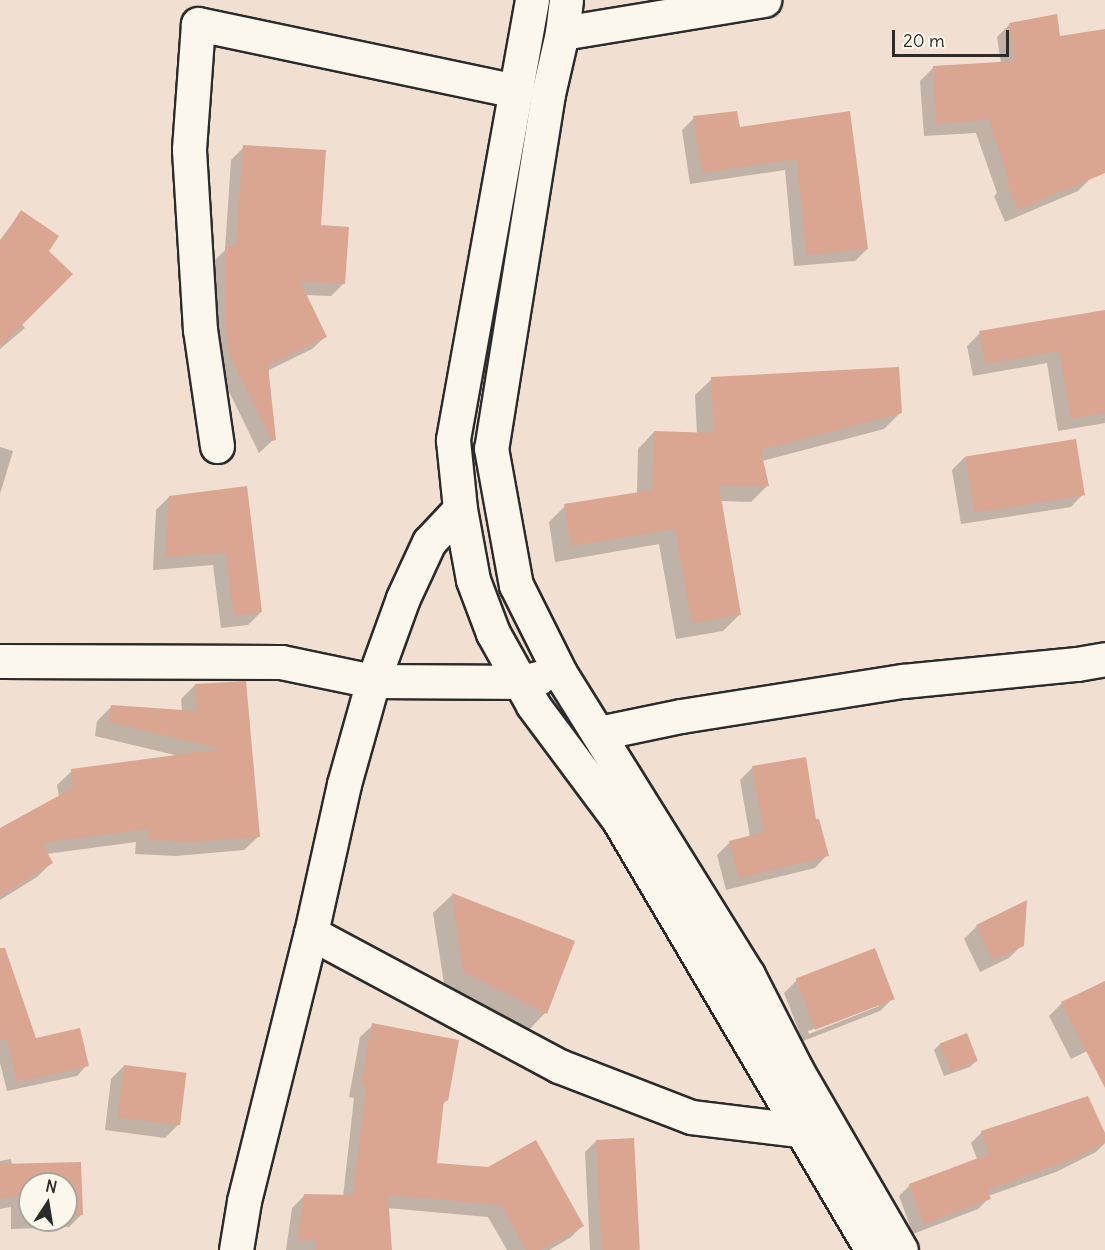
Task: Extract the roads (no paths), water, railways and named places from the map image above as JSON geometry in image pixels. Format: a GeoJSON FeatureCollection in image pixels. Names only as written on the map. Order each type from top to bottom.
{"type":"FeatureCollection","features":[{"type":"Feature","properties":{"kind":"street"},"geometry":{"type":"LineString","coordinates":[[532,0],[453,440],[460,509],[473,580],[493,633],[533,705],[618,819],[799,1130],[842,1196],[872,1250]]}},
{"type":"Feature","properties":{"kind":"street"},"geometry":{"type":"LineString","coordinates":[[566,0],[562,33],[548,94],[491,448],[516,585],[560,674],[748,975],[796,1069],[901,1250]]}},
{"type":"Feature","properties":{"kind":"street"},"geometry":{"type":"LineString","coordinates":[[562,33],[764,0]]}},
{"type":"Feature","properties":{"kind":"street"},"geometry":{"type":"LineString","coordinates":[[217,446],[200,330],[189,149],[198,24],[516,91]]}},
{"type":"Feature","properties":{"kind":"street"},"geometry":{"type":"LineString","coordinates":[[236,1250],[244,1202],[311,933],[344,784],[373,681],[403,598],[429,542],[460,509]]}},
{"type":"Feature","properties":{"kind":"street"},"geometry":{"type":"LineString","coordinates":[[598,733],[681,716],[903,681],[1077,664],[1105,658]]}},
{"type":"Feature","properties":{"kind":"street"},"geometry":{"type":"LineString","coordinates":[[0,661],[281,662],[373,681],[521,682],[560,674]]}},
{"type":"Feature","properties":{"kind":"street"},"geometry":{"type":"LineString","coordinates":[[311,933],[559,1065],[691,1117],[799,1130]]}}]}
